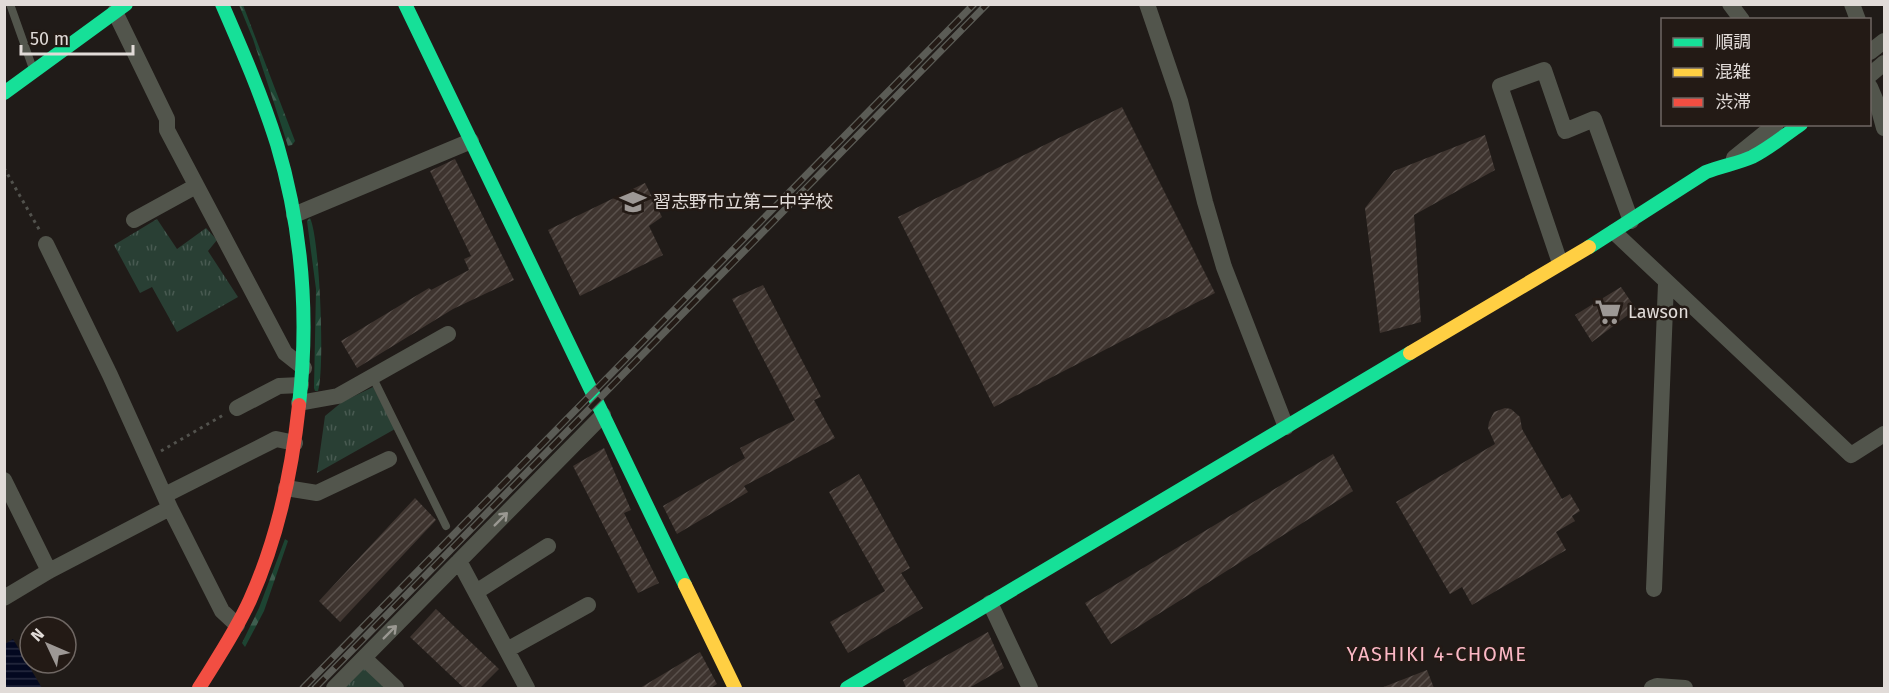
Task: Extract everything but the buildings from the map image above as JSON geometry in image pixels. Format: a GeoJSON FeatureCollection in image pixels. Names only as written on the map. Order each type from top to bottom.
{"type":"FeatureCollection","features":[{"type":"Feature","properties":{"kind":"street"},"geometry":{"type":"LineString","coordinates":[[199,688],[237,625],[262,570],[286,488],[295,443],[304,368],[303,288],[294,215],[269,121],[222,4]]}},
{"type":"Feature","properties":{"kind":"street"},"geometry":{"type":"LineString","coordinates":[[405,4],[735,688]]}},
{"type":"Feature","properties":{"kind":"street"},"geometry":{"type":"LineString","coordinates":[[1147,4],[1180,101],[1224,267],[1286,427]]}},
{"type":"Feature","properties":{"kind":"street"},"geometry":{"type":"LineString","coordinates":[[1730,4],[1740,18]]}},
{"type":"Feature","properties":{"kind":"street"},"geometry":{"type":"LineString","coordinates":[[4,93],[121,8],[167,119],[167,130],[285,353],[304,368]]}},
{"type":"Feature","properties":{"kind":"street"},"geometry":{"type":"LineString","coordinates":[[1871,51],[1884,41]]}},
{"type":"Feature","properties":{"kind":"street"},"geometry":{"type":"LineString","coordinates":[[1871,73],[1884,63]]}},
{"type":"Feature","properties":{"kind":"street"},"geometry":{"type":"LineString","coordinates":[[1560,263],[1500,86],[1544,70],[1565,131],[1594,119],[1631,221]]}},
{"type":"Feature","properties":{"kind":"street"},"geometry":{"type":"LineString","coordinates":[[1871,91],[1884,128]]}},
{"type":"Feature","properties":{"kind":"street"},"geometry":{"type":"LineString","coordinates":[[1726,164],[1774,126]]}},
{"type":"Feature","properties":{"kind":"street"},"geometry":{"type":"LineString","coordinates":[[847,688],[1614,232],[1706,172],[1750,158],[1798,126]]}},
{"type":"Feature","properties":{"kind":"street"},"geometry":{"type":"LineString","coordinates":[[294,215],[471,141]]}},
{"type":"Feature","properties":{"kind":"street"},"geometry":{"type":"LineString","coordinates":[[134,220],[196,186]]}},
{"type":"Feature","properties":{"kind":"street"},"geometry":{"type":"LineString","coordinates":[[1614,232],[1851,454],[1884,434]]}},
{"type":"Feature","properties":{"kind":"street"},"geometry":{"type":"LineString","coordinates":[[46,244],[167,501],[222,611],[237,625]]}},
{"type":"Feature","properties":{"kind":"street"},"geometry":{"type":"LineString","coordinates":[[1654,590],[1666,283]]}},
{"type":"Feature","properties":{"kind":"street"},"geometry":{"type":"LineString","coordinates":[[299,403],[338,396],[448,334]]}},
{"type":"Feature","properties":{"kind":"street"},"geometry":{"type":"LineString","coordinates":[[237,408],[279,386],[302,386]]}},
{"type":"Feature","properties":{"kind":"street"},"geometry":{"type":"LineString","coordinates":[[334,688],[603,415]]}},
{"type":"Feature","properties":{"kind":"street"},"geometry":{"type":"LineString","coordinates":[[4,598],[276,439],[295,443]]}},
{"type":"Feature","properties":{"kind":"street"},"geometry":{"type":"LineString","coordinates":[[286,488],[317,493],[389,459]]}},
{"type":"Feature","properties":{"kind":"street"},"geometry":{"type":"LineString","coordinates":[[4,480],[49,572]]}},
{"type":"Feature","properties":{"kind":"street"},"geometry":{"type":"LineString","coordinates":[[476,592],[548,546]]}},
{"type":"Feature","properties":{"kind":"street"},"geometry":{"type":"LineString","coordinates":[[459,561],[527,688]]}},
{"type":"Feature","properties":{"kind":"street"},"geometry":{"type":"LineString","coordinates":[[990,603],[1029,688]]}},
{"type":"Feature","properties":{"kind":"street"},"geometry":{"type":"LineString","coordinates":[[507,650],[588,604]]}},
{"type":"Feature","properties":{"kind":"street"},"geometry":{"type":"LineString","coordinates":[[364,658],[396,688]]}},
{"type":"Feature","properties":{"kind":"street"},"geometry":{"type":"LineString","coordinates":[[1652,688],[1657,686],[1685,688]]}},
{"type":"Feature","properties":{"kind":"lane"},"geometry":{"type":"LineString","coordinates":[[10,4],[34,72]]}},
{"type":"Feature","properties":{"kind":"lane"},"geometry":{"type":"LineString","coordinates":[[373,378],[446,526]]}},
{"type":"Feature","properties":{"kind":"path"},"geometry":{"type":"LineString","coordinates":[[4,168],[46,244]]}},
{"type":"Feature","properties":{"kind":"path"},"geometry":{"type":"LineString","coordinates":[[148,459],[237,408]]}},
{"type":"Feature","properties":{"kind":"green space"},"geometry":{"type":"Polygon","coordinates":[[[239,5],[243,5],[295,141],[292,145],[288,146],[253,39],[239,5]]]}},
{"type":"Feature","properties":{"kind":"green space"},"geometry":{"type":"Polygon","coordinates":[[[310,218],[314,230],[319,276],[321,358],[318,391],[314,388],[316,289],[307,221],[310,218]]]}},
{"type":"Feature","properties":{"kind":"green space"},"geometry":{"type":"Polygon","coordinates":[[[157,219],[177,249],[206,228],[217,240],[208,251],[238,297],[177,332],[152,287],[140,293],[114,245],[157,219]]]}},
{"type":"Feature","properties":{"kind":"green space"},"geometry":{"type":"Polygon","coordinates":[[[373,387],[395,429],[317,473],[325,416],[342,402],[373,387]]]}},
{"type":"Feature","properties":{"kind":"green space"},"geometry":{"type":"Polygon","coordinates":[[[285,539],[288,541],[264,611],[245,647],[242,643],[259,608],[285,539]]]}},
{"type":"Feature","properties":{"kind":"green space"},"geometry":{"type":"Polygon","coordinates":[[[367,664],[393,688],[342,688],[367,664]]]}},
{"type":"Feature","properties":{"kind":"water"},"geometry":{"type":"Polygon","coordinates":[[[13,639],[18,647],[18,675],[34,675],[42,688],[5,688],[5,644],[13,639]]]}},
{"type":"Feature","properties":{"kind":"railway"},"geometry":{"type":"LineString","coordinates":[[303,688],[974,4]]}},
{"type":"Feature","properties":{"kind":"railway"},"geometry":{"type":"LineString","coordinates":[[315,688],[987,4]]}},
{"type":"Feature","properties":{"kind":"traffic: fast"},"geometry":{"type":"LineString","coordinates":[[4,93],[126,4]]}},
{"type":"Feature","properties":{"kind":"traffic: fast"},"geometry":{"type":"LineString","coordinates":[[222,4],[271,126],[286,176],[298,241],[303,306],[299,405]]}},
{"type":"Feature","properties":{"kind":"traffic: fast"},"geometry":{"type":"LineString","coordinates":[[405,4],[685,585]]}},
{"type":"Feature","properties":{"kind":"traffic: fast"},"geometry":{"type":"LineString","coordinates":[[1589,247],[1706,172],[1752,157],[1798,126]]}},
{"type":"Feature","properties":{"kind":"traffic: fast"},"geometry":{"type":"LineString","coordinates":[[847,688],[1410,353]]}},
{"type":"Feature","properties":{"kind":"traffic: slow"},"geometry":{"type":"LineString","coordinates":[[1410,353],[1589,247]]}},
{"type":"Feature","properties":{"kind":"traffic: slow"},"geometry":{"type":"LineString","coordinates":[[685,585],[735,688]]}},
{"type":"Feature","properties":{"kind":"traffic: jam"},"geometry":{"type":"LineString","coordinates":[[199,688],[245,611],[260,577],[276,529],[288,480],[299,405]]}},
{"type":"Feature","properties":{"kind":"place","name":"習志野市立第二中学校"},"geometry":{"type":"Point","coordinates":[633,202]}},
{"type":"Feature","properties":{"kind":"place","name":"Lawson"},"geometry":{"type":"Point","coordinates":[1608,312]}},
{"type":"Feature","properties":{"kind":"district","name":"YASHIKI 4-CHOME"},"geometry":{"type":"Point","coordinates":[1437,654]}}]}
